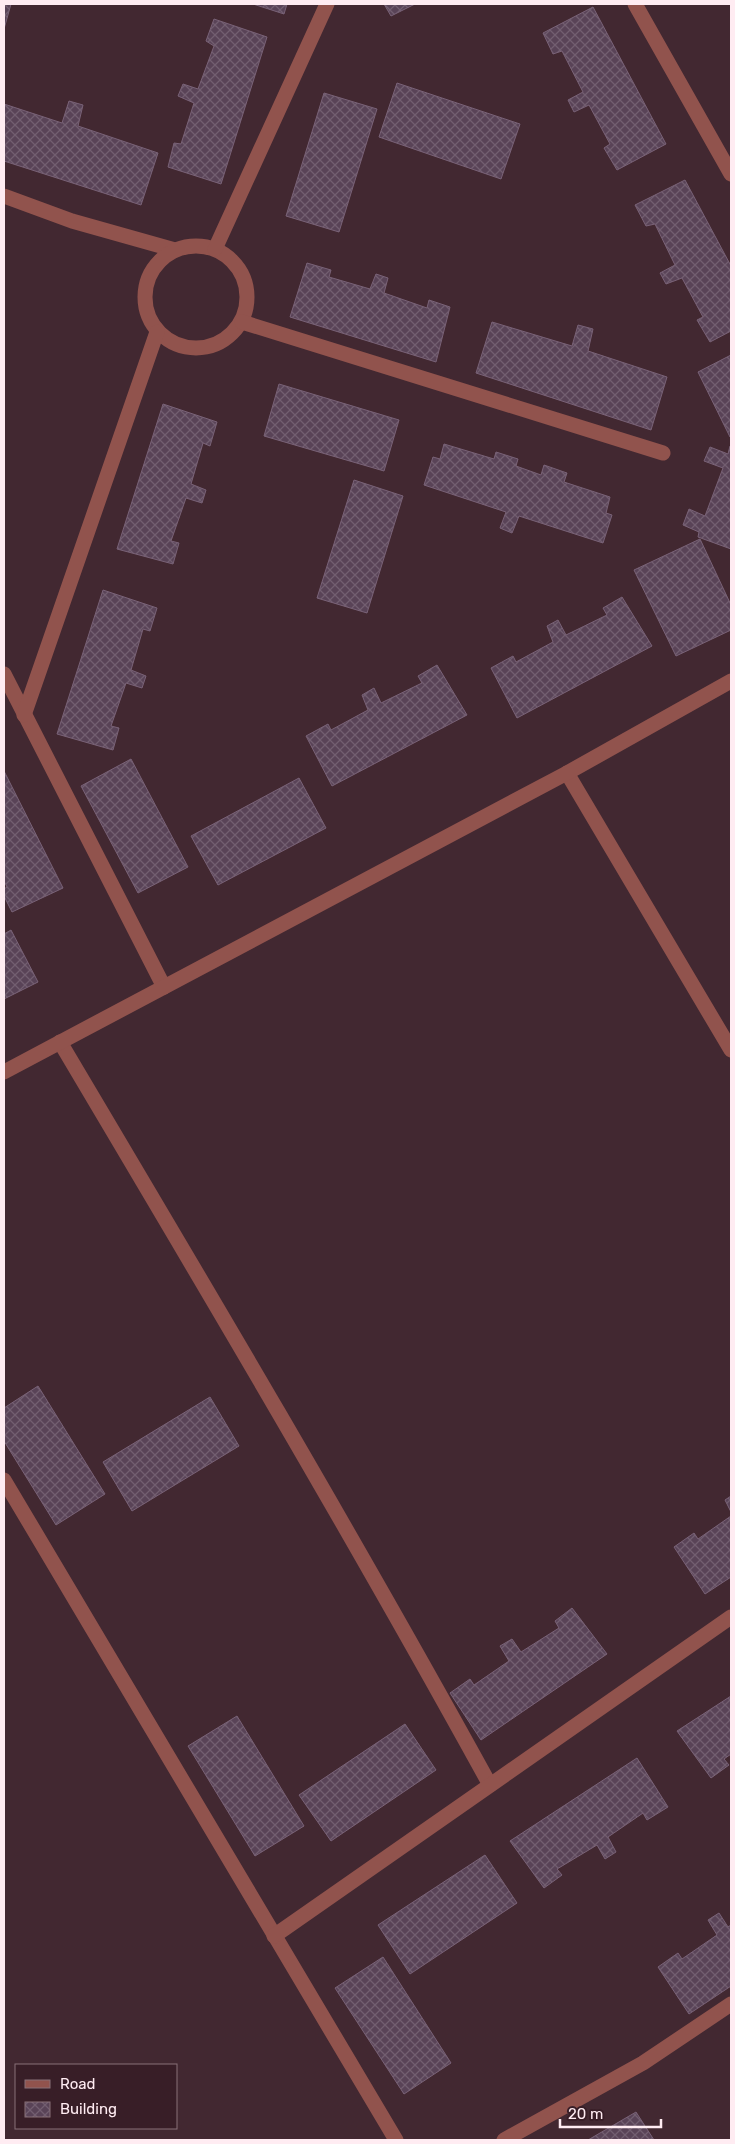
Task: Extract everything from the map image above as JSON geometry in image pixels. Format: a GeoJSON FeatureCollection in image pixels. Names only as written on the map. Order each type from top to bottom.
{"type":"FeatureCollection","features":[{"type":"Feature","properties":{"kind":"street"},"geometry":{"type":"LineString","coordinates":[[215,249],[327,4]]}},
{"type":"Feature","properties":{"kind":"street"},"geometry":{"type":"LineString","coordinates":[[635,4],[731,174]]}},
{"type":"Feature","properties":{"kind":"street"},"geometry":{"type":"LineString","coordinates":[[4,196],[72,221],[174,250]]}},
{"type":"Feature","properties":{"kind":"street"},"geometry":{"type":"LineString","coordinates":[[194,245],[215,249],[233,261],[245,279],[249,301],[242,322],[229,338],[211,347],[192,349],[172,343],[157,332],[147,312],[145,294],[149,276],[159,260],[174,250],[194,245]]}},
{"type":"Feature","properties":{"kind":"street"},"geometry":{"type":"LineString","coordinates":[[242,322],[664,452]]}},
{"type":"Feature","properties":{"kind":"street"},"geometry":{"type":"LineString","coordinates":[[24,715],[157,332]]}},
{"type":"Feature","properties":{"kind":"street"},"geometry":{"type":"LineString","coordinates":[[4,674],[8,694],[24,715],[164,987]]}},
{"type":"Feature","properties":{"kind":"street"},"geometry":{"type":"LineString","coordinates":[[4,1072],[567,773],[731,681]]}},
{"type":"Feature","properties":{"kind":"street"},"geometry":{"type":"LineString","coordinates":[[567,773],[731,1050]]}},
{"type":"Feature","properties":{"kind":"street"},"geometry":{"type":"LineString","coordinates":[[60,1042],[243,1351],[422,1662],[490,1785]]}},
{"type":"Feature","properties":{"kind":"street"},"geometry":{"type":"LineString","coordinates":[[4,1480],[396,2140]]}},
{"type":"Feature","properties":{"kind":"street"},"geometry":{"type":"LineString","coordinates":[[274,1936],[731,1617]]}},
{"type":"Feature","properties":{"kind":"street"},"geometry":{"type":"LineString","coordinates":[[504,2140],[643,2063],[731,2004]]}},
{"type":"Feature","properties":{"kind":"building"},"geometry":{"type":"Polygon","coordinates":[[[4,4],[11,4],[4,29],[4,4]]]}},
{"type":"Feature","properties":{"kind":"building"},"geometry":{"type":"Polygon","coordinates":[[[253,4],[287,4],[284,14],[253,4]]]}},
{"type":"Feature","properties":{"kind":"building"},"geometry":{"type":"Polygon","coordinates":[[[384,4],[415,4],[391,16],[384,4]]]}},
{"type":"Feature","properties":{"kind":"building"},"geometry":{"type":"Polygon","coordinates":[[[593,7],[666,144],[617,170],[604,148],[610,144],[589,105],[574,112],[568,100],[583,92],[562,51],[553,54],[543,33],[593,7]]]}},
{"type":"Feature","properties":{"kind":"building"},"geometry":{"type":"Polygon","coordinates":[[[214,19],[267,37],[221,184],[168,167],[174,143],[181,144],[194,103],[178,96],[183,84],[198,89],[214,46],[206,41],[214,19]]]}},
{"type":"Feature","properties":{"kind":"building"},"geometry":{"type":"Polygon","coordinates":[[[397,83],[520,124],[501,179],[379,137],[397,83]]]}},
{"type":"Feature","properties":{"kind":"building"},"geometry":{"type":"Polygon","coordinates":[[[324,93],[377,109],[339,232],[286,216],[324,93]]]}},
{"type":"Feature","properties":{"kind":"building"},"geometry":{"type":"Polygon","coordinates":[[[69,101],[83,105],[78,126],[158,153],[141,205],[4,161],[4,104],[62,123],[69,101]]]}},
{"type":"Feature","properties":{"kind":"building"},"geometry":{"type":"Polygon","coordinates":[[[685,180],[731,266],[731,331],[710,342],[697,320],[703,317],[682,278],[666,284],[660,273],[675,265],[655,224],[646,226],[635,205],[685,180]]]}},
{"type":"Feature","properties":{"kind":"building"},"geometry":{"type":"Polygon","coordinates":[[[307,263],[331,270],[329,277],[370,289],[376,274],[388,278],[384,293],[427,308],[429,300],[450,307],[436,362],[290,317],[307,263]]]}},
{"type":"Feature","properties":{"kind":"building"},"geometry":{"type":"Polygon","coordinates":[[[492,322],[572,346],[578,325],[593,329],[588,351],[667,377],[651,430],[476,373],[492,322]]]}},
{"type":"Feature","properties":{"kind":"building"},"geometry":{"type":"Polygon","coordinates":[[[731,355],[731,436],[730,437],[698,372],[731,355]]]}},
{"type":"Feature","properties":{"kind":"building"},"geometry":{"type":"Polygon","coordinates":[[[279,384],[399,420],[384,471],[264,436],[279,384]]]}},
{"type":"Feature","properties":{"kind":"building"},"geometry":{"type":"Polygon","coordinates":[[[163,404],[217,422],[210,446],[203,443],[191,484],[206,490],[202,503],[186,498],[171,541],[179,543],[173,564],[117,549],[163,404]]]}},
{"type":"Feature","properties":{"kind":"building"},"geometry":{"type":"Polygon","coordinates":[[[444,444],[494,459],[496,452],[518,459],[516,466],[541,475],[544,465],[567,473],[564,482],[610,497],[606,513],[612,515],[603,543],[519,516],[512,533],[500,528],[506,512],[424,485],[433,457],[440,459],[444,444]]]}},
{"type":"Feature","properties":{"kind":"building"},"geometry":{"type":"Polygon","coordinates":[[[730,446],[731,549],[698,537],[699,532],[683,525],[689,509],[705,516],[723,468],[704,461],[710,447],[728,454],[730,446]]]}},
{"type":"Feature","properties":{"kind":"building"},"geometry":{"type":"Polygon","coordinates":[[[354,480],[403,496],[367,613],[317,598],[354,480]]]}},
{"type":"Feature","properties":{"kind":"building"},"geometry":{"type":"Polygon","coordinates":[[[700,539],[731,605],[731,630],[676,656],[634,570],[700,539]]]}},
{"type":"Feature","properties":{"kind":"building"},"geometry":{"type":"Polygon","coordinates":[[[103,590],[157,608],[150,631],[143,629],[131,670],[146,676],[142,688],[126,683],[111,726],[119,728],[113,750],[57,734],[103,590]]]}},
{"type":"Feature","properties":{"kind":"building"},"geometry":{"type":"Polygon","coordinates":[[[622,597],[652,646],[517,718],[491,668],[513,656],[516,662],[553,642],[547,626],[558,620],[566,635],[607,615],[603,608],[622,597]]]}},
{"type":"Feature","properties":{"kind":"building"},"geometry":{"type":"Polygon","coordinates":[[[437,665],[467,715],[332,786],[306,736],[328,724],[331,730],[368,710],[362,695],[374,688],[381,703],[422,683],[418,676],[437,665]]]}},
{"type":"Feature","properties":{"kind":"building"},"geometry":{"type":"Polygon","coordinates":[[[131,759],[188,867],[138,893],[81,786],[131,759]]]}},
{"type":"Feature","properties":{"kind":"building"},"geometry":{"type":"Polygon","coordinates":[[[4,771],[63,888],[12,912],[4,896],[4,889],[7,887],[4,881],[4,771]]]}},
{"type":"Feature","properties":{"kind":"building"},"geometry":{"type":"Polygon","coordinates":[[[299,778],[326,828],[218,885],[191,836],[299,778]]]}},
{"type":"Feature","properties":{"kind":"building"},"geometry":{"type":"Polygon","coordinates":[[[11,930],[38,982],[4,999],[4,934],[11,930]]]}},
{"type":"Feature","properties":{"kind":"building"},"geometry":{"type":"Polygon","coordinates":[[[38,1386],[105,1494],[56,1525],[4,1441],[4,1408],[38,1386]]]}},
{"type":"Feature","properties":{"kind":"building"},"geometry":{"type":"Polygon","coordinates":[[[210,1397],[239,1446],[132,1511],[103,1462],[210,1397]]]}},
{"type":"Feature","properties":{"kind":"building"},"geometry":{"type":"Polygon","coordinates":[[[731,1496],[731,1512],[725,1500],[731,1496]]]}},
{"type":"Feature","properties":{"kind":"building"},"geometry":{"type":"Polygon","coordinates":[[[731,1516],[731,1577],[705,1594],[674,1547],[694,1533],[698,1539],[731,1516]]]}},
{"type":"Feature","properties":{"kind":"building"},"geometry":{"type":"Polygon","coordinates":[[[572,1608],[607,1654],[481,1740],[450,1693],[470,1679],[474,1685],[509,1661],[500,1646],[512,1639],[521,1652],[559,1628],[555,1621],[572,1608]]]}},
{"type":"Feature","properties":{"kind":"building"},"geometry":{"type":"Polygon","coordinates":[[[731,1696],[731,1754],[724,1759],[729,1765],[711,1778],[677,1731],[731,1696]]]}},
{"type":"Feature","properties":{"kind":"building"},"geometry":{"type":"Polygon","coordinates":[[[237,1716],[304,1826],[255,1856],[188,1746],[237,1716]]]}},
{"type":"Feature","properties":{"kind":"building"},"geometry":{"type":"Polygon","coordinates":[[[405,1724],[436,1770],[331,1841],[299,1795],[405,1724]]]}},
{"type":"Feature","properties":{"kind":"building"},"geometry":{"type":"Polygon","coordinates":[[[637,1758],[668,1807],[647,1820],[643,1813],[608,1837],[616,1852],[605,1859],[597,1845],[557,1869],[562,1875],[544,1888],[510,1841],[637,1758]]]}},
{"type":"Feature","properties":{"kind":"building"},"geometry":{"type":"Polygon","coordinates":[[[485,1855],[517,1903],[410,1974],[378,1925],[485,1855]]]}},
{"type":"Feature","properties":{"kind":"building"},"geometry":{"type":"Polygon","coordinates":[[[719,1913],[728,1927],[731,1925],[731,1986],[689,2014],[658,1967],[678,1953],[682,1959],[717,1935],[708,1920],[719,1913]]]}},
{"type":"Feature","properties":{"kind":"building"},"geometry":{"type":"Polygon","coordinates":[[[383,1957],[451,2063],[404,2094],[335,1988],[383,1957]]]}},
{"type":"Feature","properties":{"kind":"building"},"geometry":{"type":"Polygon","coordinates":[[[636,2112],[654,2140],[588,2140],[636,2112]]]}}]}
